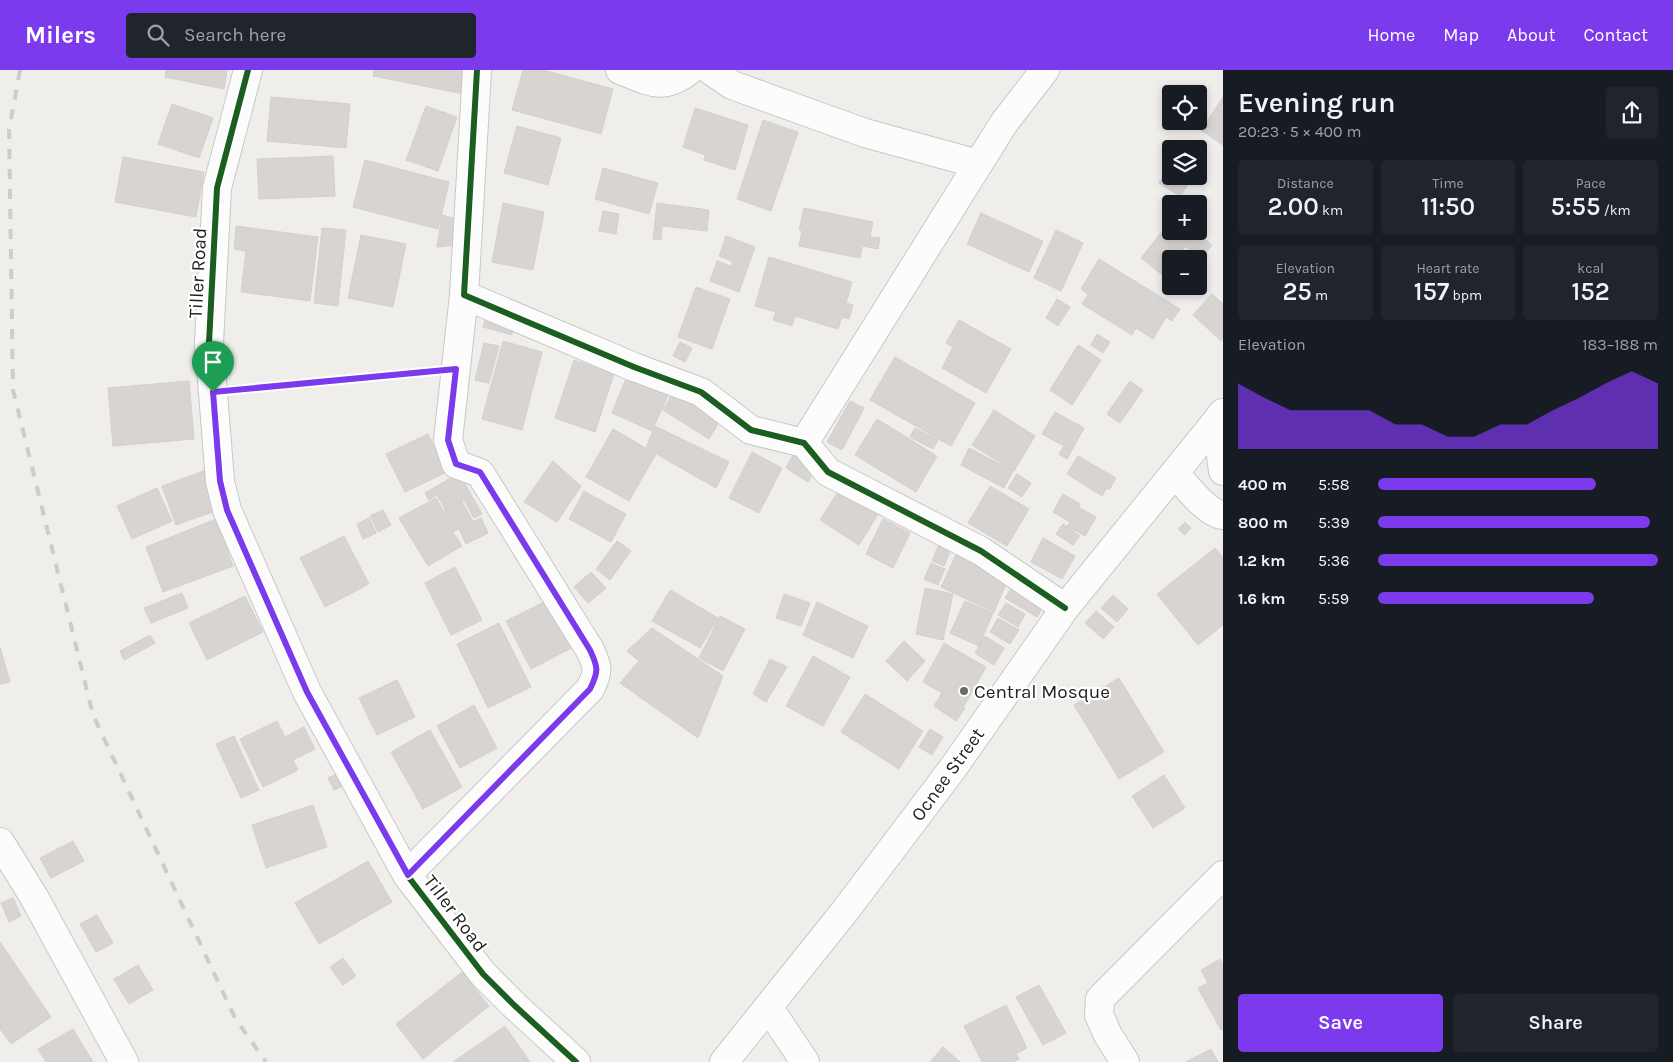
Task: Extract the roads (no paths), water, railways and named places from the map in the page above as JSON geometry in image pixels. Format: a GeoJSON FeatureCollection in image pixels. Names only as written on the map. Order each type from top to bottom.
{"type":"FeatureCollection","features":[{"type":"Feature","properties":{"kind":"street","name":"Tiller Road"},"geometry":{"type":"LineString","coordinates":[[248,70],[217,188],[209,343],[220,481],[227,510],[307,692],[408,875],[483,974],[576,1062]]}},
{"type":"Feature","properties":{"kind":"street"},"geometry":{"type":"LineString","coordinates":[[408,875],[590,689],[596,677],[597,666],[590,650],[480,472],[456,464],[448,440],[464,295],[477,70]]}},
{"type":"Feature","properties":{"kind":"street"},"geometry":{"type":"LineString","coordinates":[[620,70],[658,84],[680,78],[690,70]]}},
{"type":"Feature","properties":{"kind":"street"},"geometry":{"type":"LineString","coordinates":[[710,70],[732,85],[865,133],[978,164]]}},
{"type":"Feature","properties":{"kind":"street"},"geometry":{"type":"LineString","coordinates":[[804,443],[1004,123],[1045,70]]}},
{"type":"Feature","properties":{"kind":"street"},"geometry":{"type":"LineString","coordinates":[[464,295],[634,367],[701,392],[751,430],[804,443],[828,472],[981,552],[1065,608]]}},
{"type":"Feature","properties":{"kind":"street"},"geometry":{"type":"LineString","coordinates":[[1222,414],[1220,448],[1223,471]]}},
{"type":"Feature","properties":{"kind":"street","name":"Ocnee Street"},"geometry":{"type":"LineString","coordinates":[[724,1062],[769,1008],[953,768],[1065,608],[1222,414]]}},
{"type":"Feature","properties":{"kind":"street"},"geometry":{"type":"LineString","coordinates":[[1183,463],[1223,481]]}},
{"type":"Feature","properties":{"kind":"street"},"geometry":{"type":"LineString","coordinates":[[1183,463],[1212,509]]}},
{"type":"Feature","properties":{"kind":"street"},"geometry":{"type":"LineString","coordinates":[[1148,507],[1182,501],[1212,509]]}},
{"type":"Feature","properties":{"kind":"street"},"geometry":{"type":"LineString","coordinates":[[0,842],[34,897],[124,1062]]}},
{"type":"Feature","properties":{"kind":"street"},"geometry":{"type":"LineString","coordinates":[[1125,1062],[1108,1035],[1099,1014],[1100,999],[1223,875]]}},
{"type":"Feature","properties":{"kind":"street"},"geometry":{"type":"LineString","coordinates":[[769,1008],[805,1062]]}},
{"type":"Feature","properties":{"kind":"railway"},"geometry":{"type":"LineString","coordinates":[[20,70],[9,130],[13,390],[93,715],[235,1018],[266,1062]]}},
{"type":"Feature","properties":{"kind":"place","name":"Central Mosque"},"geometry":{"type":"Point","coordinates":[964,691]}}]}
